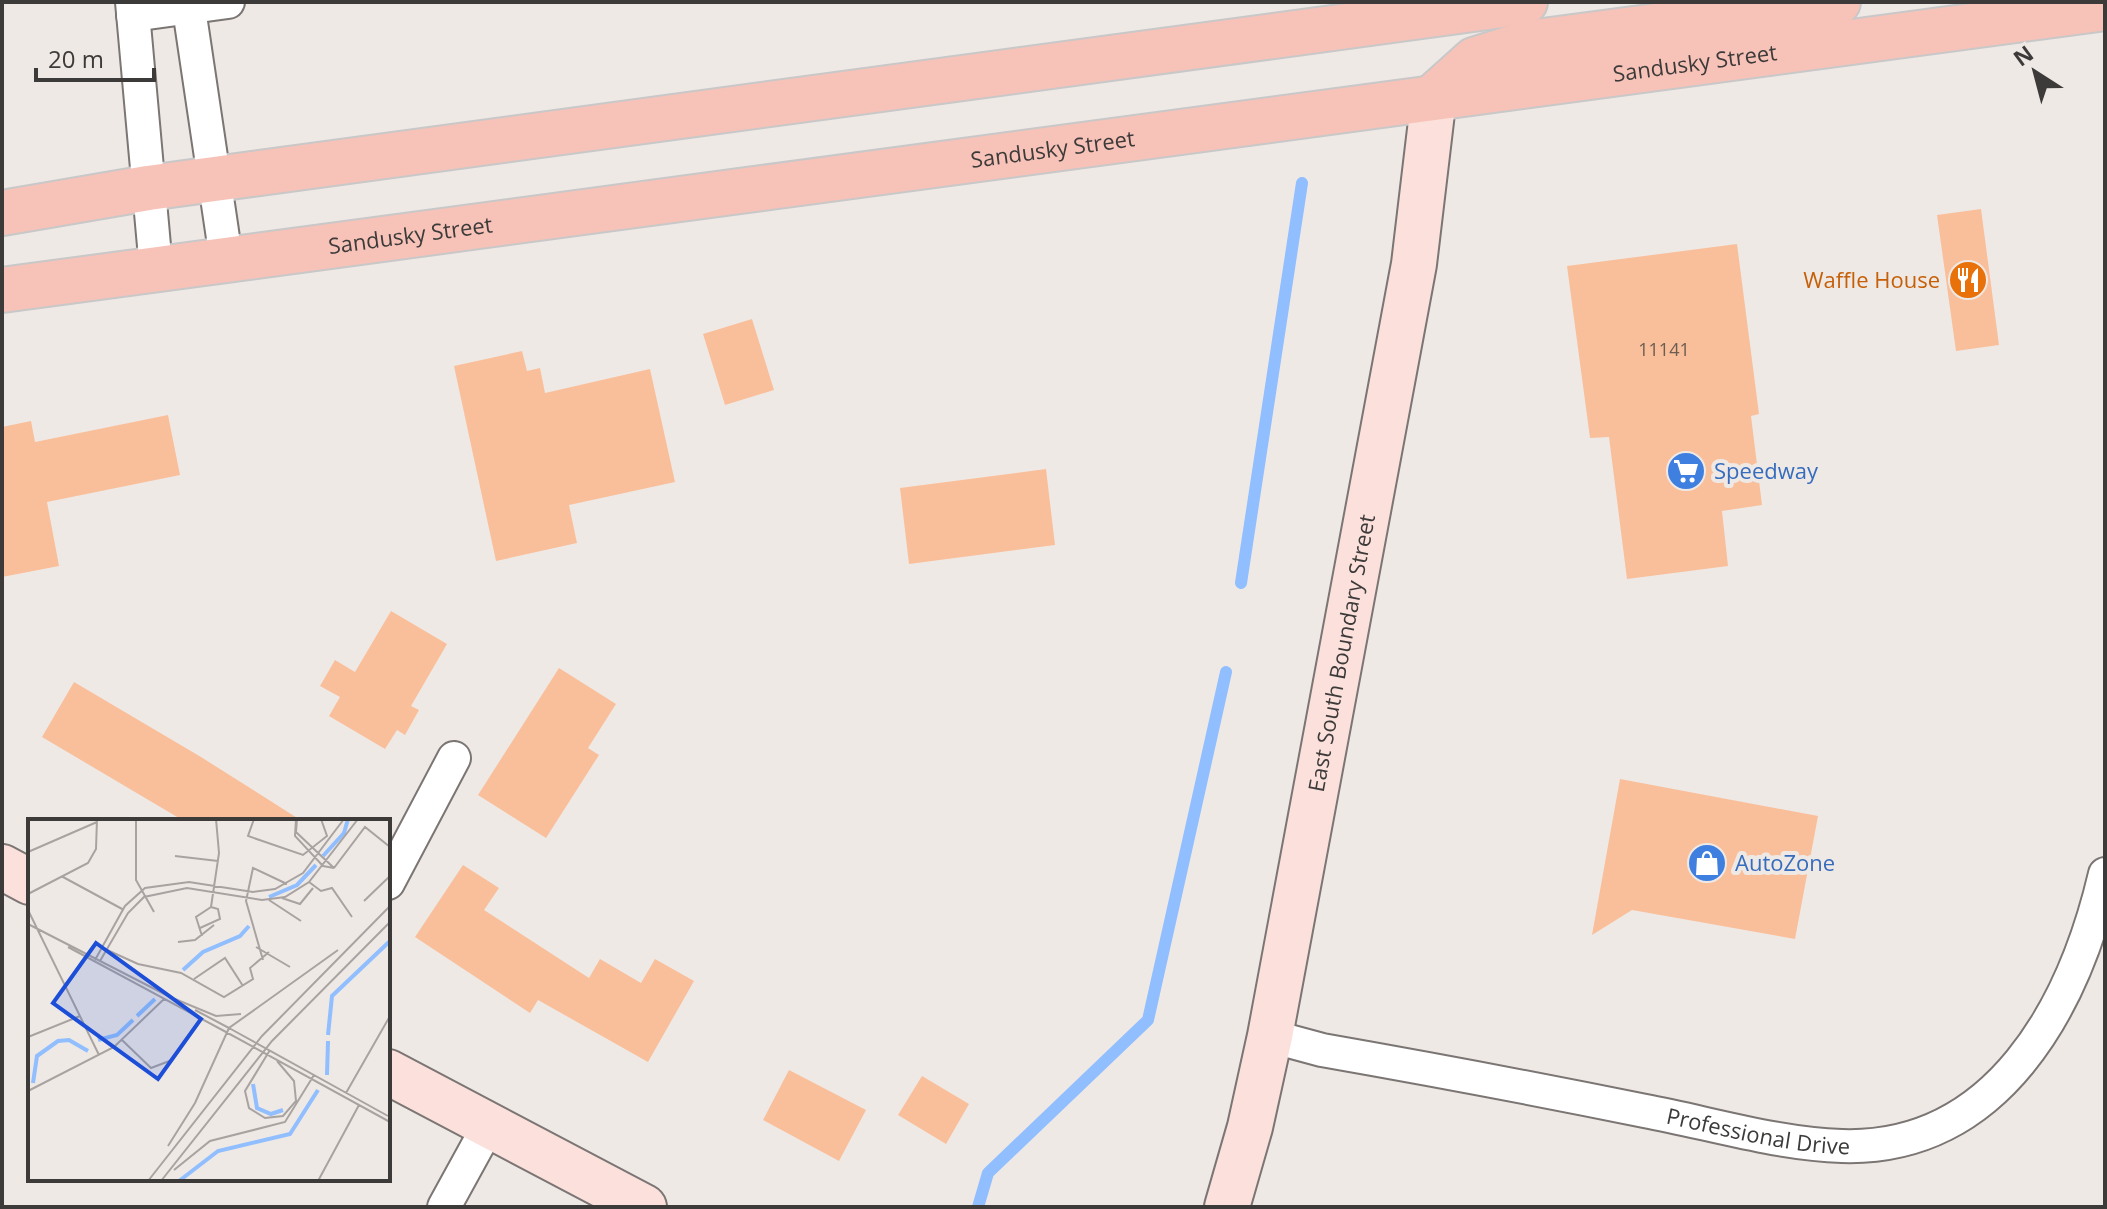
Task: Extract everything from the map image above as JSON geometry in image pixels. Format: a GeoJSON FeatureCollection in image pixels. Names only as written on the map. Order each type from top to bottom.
{"type":"FeatureCollection","features":[{"type":"Feature","properties":{"kind":"main road"},"geometry":{"type":"LineString","coordinates":[[2,213],[148,188],[1525,2]]}},
{"type":"Feature","properties":{"kind":"main road"},"geometry":{"type":"LineString","coordinates":[[1434,96],[1474,60],[1528,43],[1838,2]]}},
{"type":"Feature","properties":{"kind":"main road","name":"Sandusky Street"},"geometry":{"type":"LineString","coordinates":[[2,290],[2105,8]]}},
{"type":"Feature","properties":{"kind":"street"},"geometry":{"type":"LineString","coordinates":[[156,268],[133,8],[228,2]]}},
{"type":"Feature","properties":{"kind":"street"},"geometry":{"type":"LineString","coordinates":[[189,5],[226,258]]}},
{"type":"Feature","properties":{"kind":"street","name":"East South Boundary Street"},"geometry":{"type":"LineString","coordinates":[[1227,1207],[1270,1036],[1414,264],[1434,96]]}},
{"type":"Feature","properties":{"kind":"street"},"geometry":{"type":"LineString","coordinates":[[390,879],[454,758]]}},
{"type":"Feature","properties":{"kind":"street"},"geometry":{"type":"LineString","coordinates":[[2,867],[28,881]]}},
{"type":"Feature","properties":{"kind":"street","name":"Professional Drive"},"geometry":{"type":"LineString","coordinates":[[1270,1036],[1322,1050],[1765,1134],[1842,1146],[1887,1142],[1918,1135],[1953,1121],[1989,1097],[2017,1067],[2047,1025],[2073,973],[2096,912],[2105,874]]}},
{"type":"Feature","properties":{"kind":"street"},"geometry":{"type":"LineString","coordinates":[[390,1073],[644,1207]]}},
{"type":"Feature","properties":{"kind":"street"},"geometry":{"type":"LineString","coordinates":[[444,1207],[489,1125]]}},
{"type":"Feature","properties":{"kind":"building","name":"Waffle House"},"geometry":{"type":"Polygon","coordinates":[[[1981,209],[1999,345],[1956,351],[1937,215],[1981,209]]]}},
{"type":"Feature","properties":{"kind":"building","name":"Speedway"},"geometry":{"type":"Polygon","coordinates":[[[1737,244],[1759,414],[1751,416],[1762,505],[1722,511],[1728,566],[1627,579],[1609,437],[1590,438],[1567,266],[1737,244]]]}},
{"type":"Feature","properties":{"kind":"building"},"geometry":{"type":"Polygon","coordinates":[[[752,319],[774,390],[725,405],[703,334],[752,319]]]}},
{"type":"Feature","properties":{"kind":"building"},"geometry":{"type":"Polygon","coordinates":[[[522,351],[527,371],[540,368],[545,393],[650,369],[675,482],[569,505],[577,543],[496,561],[454,366],[522,351]]]}},
{"type":"Feature","properties":{"kind":"building"},"geometry":{"type":"Polygon","coordinates":[[[168,415],[180,475],[47,502],[59,566],[2,577],[2,427],[31,421],[35,442],[168,415]]]}},
{"type":"Feature","properties":{"kind":"building"},"geometry":{"type":"Polygon","coordinates":[[[1046,469],[1055,545],[909,564],[900,488],[1046,469]]]}},
{"type":"Feature","properties":{"kind":"building"},"geometry":{"type":"Polygon","coordinates":[[[391,611],[447,644],[411,706],[419,710],[405,735],[397,730],[385,749],[329,716],[340,697],[320,686],[335,660],[355,672],[391,611]]]}},
{"type":"Feature","properties":{"kind":"building"},"geometry":{"type":"Polygon","coordinates":[[[559,668],[616,704],[588,748],[599,755],[546,838],[478,795],[559,668]]]}},
{"type":"Feature","properties":{"kind":"building"},"geometry":{"type":"Polygon","coordinates":[[[74,682],[299,819],[181,819],[42,737],[74,682]]]}},
{"type":"Feature","properties":{"kind":"building","name":"AutoZone"},"geometry":{"type":"Polygon","coordinates":[[[1620,779],[1818,816],[1795,939],[1632,910],[1592,935],[1620,779]]]}},
{"type":"Feature","properties":{"kind":"building"},"geometry":{"type":"Polygon","coordinates":[[[463,865],[499,888],[484,910],[589,978],[600,959],[641,983],[655,959],[694,981],[648,1062],[538,1000],[530,1013],[415,937],[463,865]]]}},
{"type":"Feature","properties":{"kind":"building"},"geometry":{"type":"Polygon","coordinates":[[[789,1070],[866,1110],[839,1161],[763,1120],[789,1070]]]}},
{"type":"Feature","properties":{"kind":"building"},"geometry":{"type":"Polygon","coordinates":[[[922,1076],[969,1104],[946,1144],[898,1115],[922,1076]]]}},
{"type":"Feature","properties":{"kind":"waterway"},"geometry":{"type":"LineString","coordinates":[[1241,583],[1302,183]]}},
{"type":"Feature","properties":{"kind":"waterway"},"geometry":{"type":"LineString","coordinates":[[978,1207],[988,1173],[1148,1020],[1226,672]]}},
{"type":"Feature","properties":{"kind":"place","name":"Waffle House"},"geometry":{"type":"Point","coordinates":[1968,280]}},
{"type":"Feature","properties":{"kind":"place","name":"Speedway"},"geometry":{"type":"Point","coordinates":[1686,471]}},
{"type":"Feature","properties":{"kind":"place","name":"AutoZone"},"geometry":{"type":"Point","coordinates":[1707,863]}}]}
